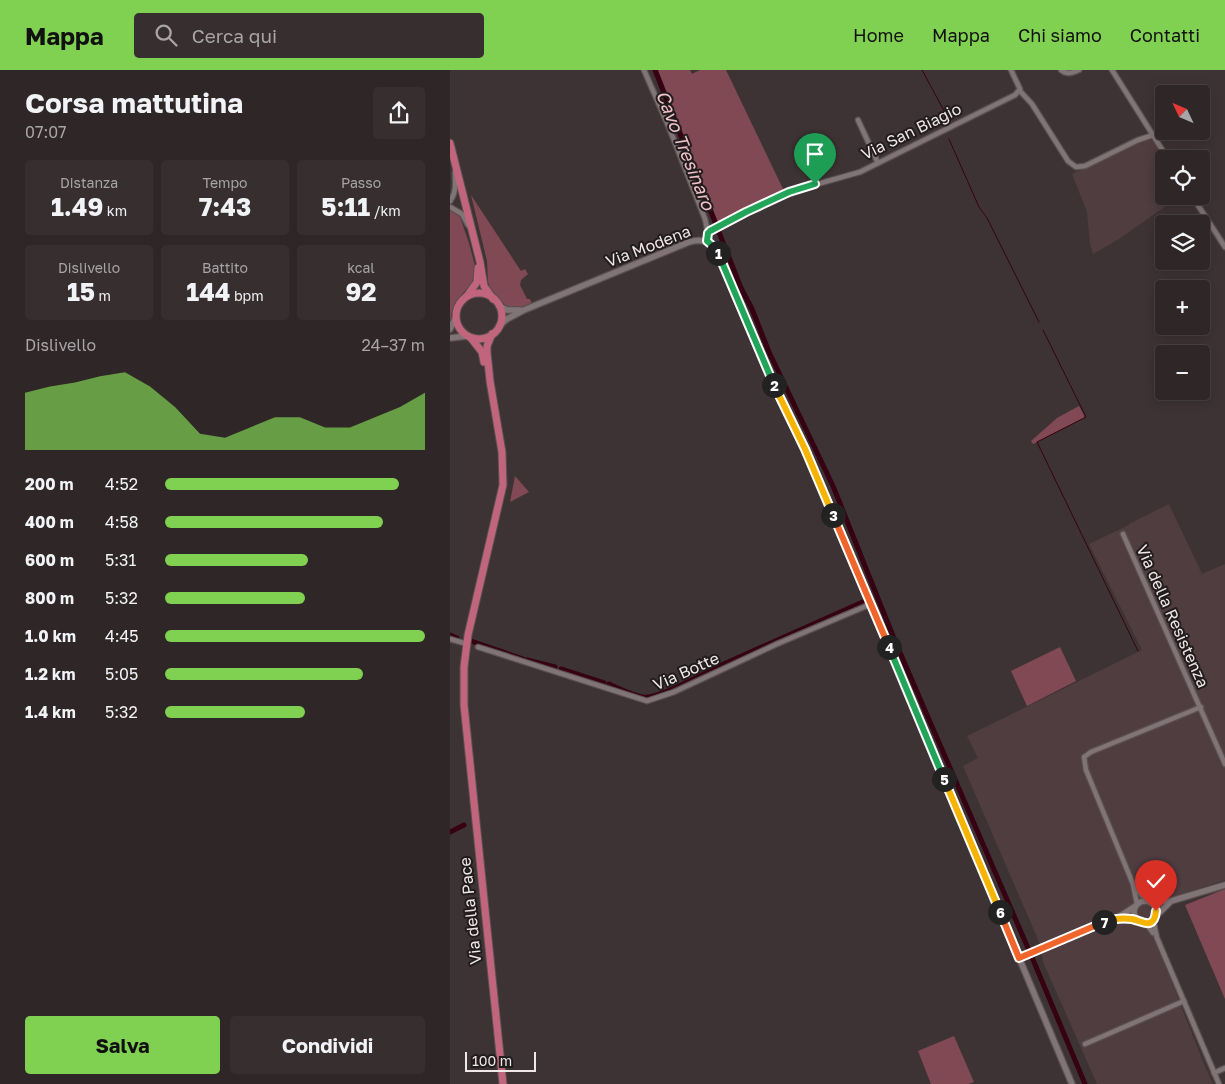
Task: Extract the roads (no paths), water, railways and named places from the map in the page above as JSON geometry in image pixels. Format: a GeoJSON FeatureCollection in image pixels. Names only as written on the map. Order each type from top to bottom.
{"type":"FeatureCollection","features":[{"type":"Feature","properties":{"kind":"main road"},"geometry":{"type":"LineString","coordinates":[[450,143],[476,245],[484,286],[499,306],[501,313],[500,326],[492,334],[484,338],[469,337]]}},
{"type":"Feature","properties":{"kind":"main road"},"geometry":{"type":"LineString","coordinates":[[456,317],[458,306],[477,282],[476,245]]}},
{"type":"Feature","properties":{"kind":"main road"},"geometry":{"type":"LineString","coordinates":[[466,297],[480,294],[493,299]]}},
{"type":"Feature","properties":{"kind":"main road","name":"Via della Pace"},"geometry":{"type":"LineString","coordinates":[[456,317],[459,328],[482,352],[490,381]]}},
{"type":"Feature","properties":{"kind":"main road","name":"Via della Pace"},"geometry":{"type":"LineString","coordinates":[[492,334],[487,346],[490,381],[502,452],[503,485],[474,604],[467,644],[464,716],[503,1084]]}},
{"type":"Feature","properties":{"kind":"street"},"geometry":{"type":"LineString","coordinates":[[644,70],[710,232],[707,241]]}},
{"type":"Feature","properties":{"kind":"street"},"geometry":{"type":"LineString","coordinates":[[1011,70],[1020,86],[1020,91],[1032,104],[1068,160],[1076,167],[1085,166],[1153,134]]}},
{"type":"Feature","properties":{"kind":"street"},"geometry":{"type":"LineString","coordinates":[[1060,70],[1065,73],[1079,70]]}},
{"type":"Feature","properties":{"kind":"street"},"geometry":{"type":"LineString","coordinates":[[1112,70],[1163,150]]}},
{"type":"Feature","properties":{"kind":"street","name":"Via San Biagio"},"geometry":{"type":"LineString","coordinates":[[710,232],[737,216],[789,192],[849,176],[878,163],[1020,91]]}},
{"type":"Feature","properties":{"kind":"street"},"geometry":{"type":"LineString","coordinates":[[858,120],[878,163]]}},
{"type":"Feature","properties":{"kind":"street"},"geometry":{"type":"LineString","coordinates":[[450,201],[455,187],[454,160]]}},
{"type":"Feature","properties":{"kind":"street"},"geometry":{"type":"LineString","coordinates":[[1198,205],[1224,246]]}},
{"type":"Feature","properties":{"kind":"street"},"geometry":{"type":"LineString","coordinates":[[450,207],[462,214],[473,234]]}},
{"type":"Feature","properties":{"kind":"street","name":"Via Modena"},"geometry":{"type":"LineString","coordinates":[[524,310],[689,242],[707,241],[714,247],[762,358],[817,476],[1022,957],[1072,1084]]}},
{"type":"Feature","properties":{"kind":"street"},"geometry":{"type":"LineString","coordinates":[[499,306],[511,311],[524,310]]}},
{"type":"Feature","properties":{"kind":"street"},"geometry":{"type":"LineString","coordinates":[[500,326],[507,318],[524,310]]}},
{"type":"Feature","properties":{"kind":"street"},"geometry":{"type":"LineString","coordinates":[[450,329],[456,317]]}},
{"type":"Feature","properties":{"kind":"street"},"geometry":{"type":"LineString","coordinates":[[450,338],[469,337]]}},
{"type":"Feature","properties":{"kind":"street","name":"Via della Resistenza"},"geometry":{"type":"LineString","coordinates":[[1123,534],[1225,764]]}},
{"type":"Feature","properties":{"kind":"street","name":"Via Botte"},"geometry":{"type":"LineString","coordinates":[[478,647],[647,701],[655,700],[674,692],[777,644],[870,604]]}},
{"type":"Feature","properties":{"kind":"street"},"geometry":{"type":"LineString","coordinates":[[450,639],[467,644]]}},
{"type":"Feature","properties":{"kind":"street","name":"Via della Resistenza"},"geometry":{"type":"LineString","coordinates":[[1135,906],[1132,884],[1086,770],[1084,757],[1091,752],[1201,707]]}},
{"type":"Feature","properties":{"kind":"street","name":"Via della Resistenza"},"geometry":{"type":"LineString","coordinates":[[1132,884],[1149,902]]}},
{"type":"Feature","properties":{"kind":"street"},"geometry":{"type":"LineString","coordinates":[[1022,957],[1117,918],[1140,902],[1172,901],[1225,885]]}},
{"type":"Feature","properties":{"kind":"street"},"geometry":{"type":"LineString","coordinates":[[1108,921],[1148,923],[1172,901]]}},
{"type":"Feature","properties":{"kind":"street"},"geometry":{"type":"LineString","coordinates":[[1149,902],[1154,906],[1157,938]]}},
{"type":"Feature","properties":{"kind":"street"},"geometry":{"type":"LineString","coordinates":[[1135,906],[1133,914],[1139,922],[1148,926],[1157,938],[1219,1084]]}},
{"type":"Feature","properties":{"kind":"street"},"geometry":{"type":"LineString","coordinates":[[1085,1044],[1184,1002]]}},
{"type":"Feature","properties":{"kind":"street"},"geometry":{"type":"LineString","coordinates":[[1214,1073],[1225,1068]]}},
{"type":"Feature","properties":{"kind":"waterway","name":"Cavo Tresinaro"},"geometry":{"type":"LineString","coordinates":[[655,70],[741,288],[752,309],[769,352],[833,486],[895,641],[1085,1084]]}},
{"type":"Feature","properties":{"kind":"waterway"},"geometry":{"type":"LineString","coordinates":[[922,70],[948,118]]}},
{"type":"Feature","properties":{"kind":"waterway"},"geometry":{"type":"LineString","coordinates":[[949,139],[979,207],[987,218],[1039,322]]}},
{"type":"Feature","properties":{"kind":"waterway"},"geometry":{"type":"LineString","coordinates":[[1043,330],[1086,417],[1037,442],[1138,651]]}},
{"type":"Feature","properties":{"kind":"waterway"},"geometry":{"type":"LineString","coordinates":[[717,667],[865,601]]}},
{"type":"Feature","properties":{"kind":"waterway"},"geometry":{"type":"LineString","coordinates":[[450,635],[457,638]]}},
{"type":"Feature","properties":{"kind":"waterway"},"geometry":{"type":"LineString","coordinates":[[471,641],[523,659]]}},
{"type":"Feature","properties":{"kind":"waterway"},"geometry":{"type":"LineString","coordinates":[[527,660],[555,667]]}},
{"type":"Feature","properties":{"kind":"waterway"},"geometry":{"type":"LineString","coordinates":[[561,669],[604,683]]}},
{"type":"Feature","properties":{"kind":"waterway"},"geometry":{"type":"LineString","coordinates":[[609,684],[621,690],[642,697],[648,697],[667,691],[714,669]]}},
{"type":"Feature","properties":{"kind":"waterway"},"geometry":{"type":"LineString","coordinates":[[450,832],[464,825]]}}]}
